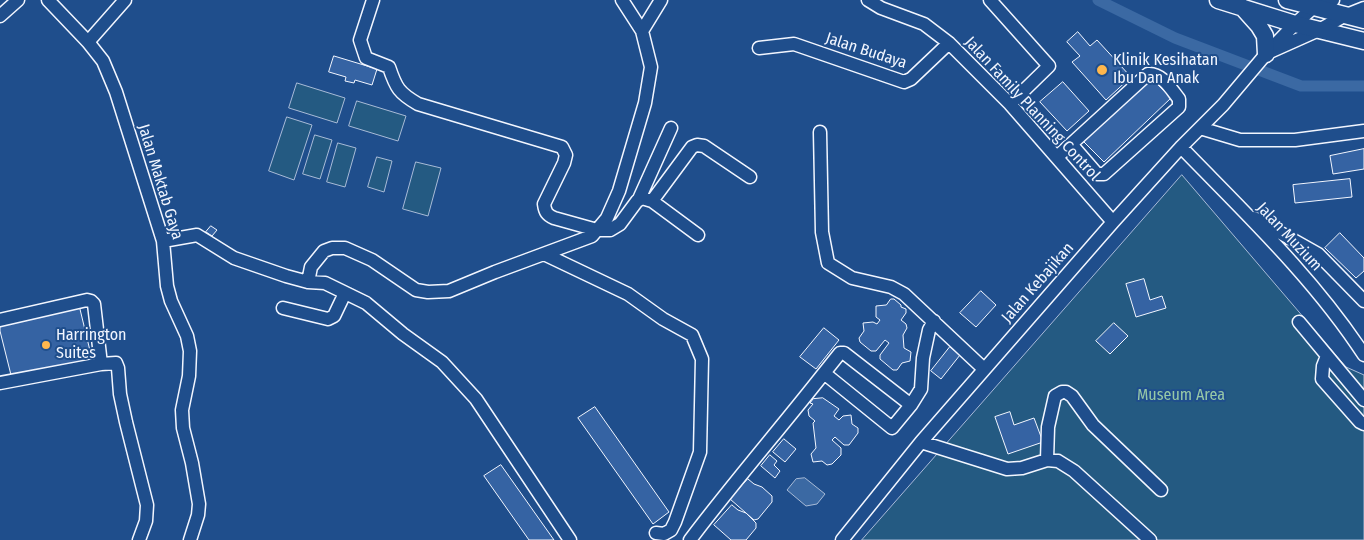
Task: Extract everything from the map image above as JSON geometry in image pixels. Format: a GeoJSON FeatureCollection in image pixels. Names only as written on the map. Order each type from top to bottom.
{"type":"FeatureCollection","features":[{"type":"Feature","properties":{"kind":"main road"},"geometry":{"type":"LineString","coordinates":[[1218,0],[1295,24],[1364,41]]}},
{"type":"Feature","properties":{"kind":"main road"},"geometry":{"type":"LineString","coordinates":[[1287,0],[1364,20]]}},
{"type":"Feature","properties":{"kind":"main road"},"geometry":{"type":"LineString","coordinates":[[1242,7],[1259,26],[1265,36],[1266,54]]}},
{"type":"Feature","properties":{"kind":"street"},"geometry":{"type":"LineString","coordinates":[[0,16],[18,0]]}},
{"type":"Feature","properties":{"kind":"street","name":"Jalan Maktab Gaya"},"geometry":{"type":"LineString","coordinates":[[48,0],[88,42],[103,61],[110,76],[163,241],[167,286],[171,301],[187,336],[190,352],[189,376],[182,410],[199,504],[198,516],[190,540]]}},
{"type":"Feature","properties":{"kind":"street"},"geometry":{"type":"LineString","coordinates":[[88,42],[126,0]]}},
{"type":"Feature","properties":{"kind":"street"},"geometry":{"type":"LineString","coordinates":[[373,0],[360,40],[366,58],[390,68],[395,83],[404,96],[418,104],[562,146],[566,155],[564,163],[544,204],[545,211],[554,218],[598,230],[613,229],[620,224],[639,199],[670,128]]}},
{"type":"Feature","properties":{"kind":"street"},"geometry":{"type":"LineString","coordinates":[[308,282],[311,267],[324,251],[332,248],[345,248],[360,254],[416,290],[428,292],[449,291],[592,236],[607,218],[619,190],[645,103],[651,67],[642,31],[622,0]]}},
{"type":"Feature","properties":{"kind":"street"},"geometry":{"type":"LineString","coordinates":[[642,31],[661,0]]}},
{"type":"Feature","properties":{"kind":"street","name":"Jalan Family Planning Control"},"geometry":{"type":"LineString","coordinates":[[868,0],[881,8],[924,24],[949,43],[1010,104],[1113,222]]}},
{"type":"Feature","properties":{"kind":"street"},"geometry":{"type":"LineString","coordinates":[[990,0],[1049,66],[1010,104]]}},
{"type":"Feature","properties":{"kind":"street"},"geometry":{"type":"LineString","coordinates":[[1314,7],[1333,0]]}},
{"type":"Feature","properties":{"kind":"street","name":"Jalan Kebajikan"},"geometry":{"type":"LineString","coordinates":[[842,540],[921,442],[1113,222],[1181,147],[1223,105],[1266,54],[1314,7]]}},
{"type":"Feature","properties":{"kind":"street","name":"Jalan Kebajikan"},"geometry":{"type":"LineString","coordinates":[[1266,54],[1364,8]]}},
{"type":"Feature","properties":{"kind":"street","name":"Jalan Budaya"},"geometry":{"type":"LineString","coordinates":[[759,48],[794,44],[904,82],[911,79],[949,43]]}},
{"type":"Feature","properties":{"kind":"street"},"geometry":{"type":"LineString","coordinates":[[1057,157],[1071,144],[1148,74],[1159,76],[1180,98],[1178,107],[1104,174],[1097,174],[1071,144]]}},
{"type":"Feature","properties":{"kind":"street"},"geometry":{"type":"LineString","coordinates":[[1200,128],[1240,140],[1296,140],[1364,131]]}},
{"type":"Feature","properties":{"kind":"street"},"geometry":{"type":"LineString","coordinates":[[820,132],[822,232],[828,262],[852,278],[892,287],[904,294],[984,369]]}},
{"type":"Feature","properties":{"kind":"street"},"geometry":{"type":"LineString","coordinates":[[652,202],[692,147],[697,145],[704,146],[750,177]]}},
{"type":"Feature","properties":{"kind":"street","name":"Jalan Muzium"},"geometry":{"type":"LineString","coordinates":[[1181,147],[1325,300],[1343,322],[1364,355]]}},
{"type":"Feature","properties":{"kind":"street"},"geometry":{"type":"LineString","coordinates":[[639,199],[642,198],[652,202],[698,236]]}},
{"type":"Feature","properties":{"kind":"street"},"geometry":{"type":"LineString","coordinates":[[1245,213],[1318,254],[1364,302]]}},
{"type":"Feature","properties":{"kind":"street"},"geometry":{"type":"LineString","coordinates":[[163,241],[197,235],[234,258],[308,282],[324,283],[366,303],[403,334],[442,362],[476,398],[570,540]]}},
{"type":"Feature","properties":{"kind":"street"},"geometry":{"type":"LineString","coordinates":[[544,254],[628,294],[663,319],[692,335],[699,351],[702,359],[700,452],[671,530],[664,534],[656,533]]}},
{"type":"Feature","properties":{"kind":"street"},"geometry":{"type":"LineString","coordinates":[[283,308],[328,319],[334,316],[345,293]]}},
{"type":"Feature","properties":{"kind":"street"},"geometry":{"type":"LineString","coordinates":[[0,320],[87,300],[91,301],[94,304],[106,363]]}},
{"type":"Feature","properties":{"kind":"street"},"geometry":{"type":"LineString","coordinates":[[824,373],[892,428],[911,405],[921,389],[923,358],[929,330],[934,321]]}},
{"type":"Feature","properties":{"kind":"street"},"geometry":{"type":"LineString","coordinates":[[1299,322],[1364,400]]}},
{"type":"Feature","properties":{"kind":"street"},"geometry":{"type":"LineString","coordinates":[[690,540],[735,481],[773,438],[840,353],[844,353],[911,405]]}},
{"type":"Feature","properties":{"kind":"street"},"geometry":{"type":"LineString","coordinates":[[1327,356],[1323,366],[1322,379],[1353,415],[1364,424]]}},
{"type":"Feature","properties":{"kind":"street"},"geometry":{"type":"LineString","coordinates":[[0,383],[106,363],[116,363],[126,422],[147,505],[146,521],[139,540]]}},
{"type":"Feature","properties":{"kind":"street"},"geometry":{"type":"LineString","coordinates":[[1047,460],[1048,427],[1055,396],[1066,392],[1072,396],[1094,424],[1161,490]]}},
{"type":"Feature","properties":{"kind":"street"},"geometry":{"type":"LineString","coordinates":[[921,442],[1008,469],[1022,468],[1047,460],[1058,460],[1074,471],[1150,540]]}},
{"type":"Feature","properties":{"kind":"green space"},"geometry":{"type":"Polygon","coordinates":[[[297,83],[345,98],[337,123],[289,108],[297,83]]]}},
{"type":"Feature","properties":{"kind":"green space"},"geometry":{"type":"Polygon","coordinates":[[[357,101],[406,116],[398,141],[349,126],[357,101]]]}},
{"type":"Feature","properties":{"kind":"green space"},"geometry":{"type":"Polygon","coordinates":[[[287,117],[312,125],[294,180],[269,171],[287,117]]]}},
{"type":"Feature","properties":{"kind":"green space"},"geometry":{"type":"Polygon","coordinates":[[[315,135],[332,140],[320,179],[303,174],[315,135]]]}},
{"type":"Feature","properties":{"kind":"green space"},"geometry":{"type":"Polygon","coordinates":[[[338,143],[356,148],[345,187],[327,182],[338,143]]]}},
{"type":"Feature","properties":{"kind":"green space"},"geometry":{"type":"Polygon","coordinates":[[[377,157],[392,161],[384,192],[368,187],[377,157]]]}},
{"type":"Feature","properties":{"kind":"green space"},"geometry":{"type":"Polygon","coordinates":[[[416,162],[441,168],[428,216],[403,209],[416,162]]]}},
{"type":"Feature","properties":{"kind":"green space","name":"Museum Area"},"geometry":{"type":"Polygon","coordinates":[[[1182,175],[1346,367],[1364,375],[1364,540],[862,540],[1182,175]]]}},
{"type":"Feature","properties":{"kind":"shaded area"},"geometry":{"type":"Polygon","coordinates":[[[805,478],[825,494],[817,504],[806,506],[787,490],[796,479],[805,478]]]}},
{"type":"Feature","properties":{"kind":"building","name":"Klinik Kesihatan Ibu Dan Anak"},"geometry":{"type":"Polygon","coordinates":[[[1078,32],[1090,46],[1097,40],[1131,77],[1106,100],[1072,62],[1080,56],[1067,42],[1078,32]]]}},
{"type":"Feature","properties":{"kind":"building"},"geometry":{"type":"Polygon","coordinates":[[[334,56],[377,69],[372,85],[355,80],[354,83],[345,81],[346,77],[329,72],[334,56]]]}},
{"type":"Feature","properties":{"kind":"building"},"geometry":{"type":"Polygon","coordinates":[[[1151,78],[1171,98],[1104,162],[1084,142],[1151,78]]]}},
{"type":"Feature","properties":{"kind":"building"},"geometry":{"type":"Polygon","coordinates":[[[1063,82],[1089,111],[1067,131],[1040,102],[1063,82]]]}},
{"type":"Feature","properties":{"kind":"building"},"geometry":{"type":"Polygon","coordinates":[[[1364,149],[1364,169],[1333,174],[1330,156],[1364,149]]]}},
{"type":"Feature","properties":{"kind":"building"},"geometry":{"type":"Polygon","coordinates":[[[1350,179],[1352,197],[1295,203],[1293,185],[1350,179]]]}},
{"type":"Feature","properties":{"kind":"building"},"geometry":{"type":"Polygon","coordinates":[[[211,226],[217,230],[212,236],[206,232],[211,226]]]}},
{"type":"Feature","properties":{"kind":"building"},"geometry":{"type":"Polygon","coordinates":[[[1340,233],[1364,258],[1364,271],[1356,278],[1325,248],[1340,233]]]}},
{"type":"Feature","properties":{"kind":"building"},"geometry":{"type":"Polygon","coordinates":[[[1144,279],[1150,300],[1162,296],[1166,308],[1136,317],[1126,284],[1144,279]]]}},
{"type":"Feature","properties":{"kind":"building"},"geometry":{"type":"Polygon","coordinates":[[[981,291],[996,305],[976,327],[960,313],[981,291]]]}},
{"type":"Feature","properties":{"kind":"building"},"geometry":{"type":"Polygon","coordinates":[[[891,299],[894,299],[901,307],[906,309],[906,313],[901,320],[906,324],[907,328],[903,335],[904,348],[911,352],[910,361],[902,363],[897,370],[893,370],[880,359],[880,355],[889,343],[885,340],[876,351],[871,351],[860,342],[859,338],[864,331],[863,323],[873,322],[877,324],[880,320],[876,317],[876,306],[886,305],[891,299]]]}},
{"type":"Feature","properties":{"kind":"building","name":"Harrington Suites"},"geometry":{"type":"Polygon","coordinates":[[[79,305],[92,359],[12,379],[0,324],[79,305]]]}},
{"type":"Feature","properties":{"kind":"building"},"geometry":{"type":"Polygon","coordinates":[[[1114,323],[1128,336],[1110,354],[1096,341],[1114,323]]]}},
{"type":"Feature","properties":{"kind":"building"},"geometry":{"type":"Polygon","coordinates":[[[824,328],[839,340],[816,369],[800,357],[824,328]]]}},
{"type":"Feature","properties":{"kind":"building"},"geometry":{"type":"Polygon","coordinates":[[[950,347],[960,355],[941,379],[931,371],[950,347]]]}},
{"type":"Feature","properties":{"kind":"building"},"geometry":{"type":"Polygon","coordinates":[[[823,398],[839,409],[834,416],[839,420],[843,416],[851,415],[852,424],[858,428],[858,433],[849,445],[844,445],[835,437],[832,440],[841,448],[841,455],[832,464],[827,465],[822,461],[813,462],[811,454],[816,448],[813,423],[815,421],[809,416],[808,410],[813,404],[810,403],[813,399],[823,398]]]}},
{"type":"Feature","properties":{"kind":"building"},"geometry":{"type":"Polygon","coordinates":[[[595,407],[669,512],[653,524],[578,418],[595,407]]]}},
{"type":"Feature","properties":{"kind":"building"},"geometry":{"type":"Polygon","coordinates":[[[1010,412],[1014,425],[1034,418],[1043,442],[1008,454],[995,417],[1010,412]]]}},
{"type":"Feature","properties":{"kind":"building"},"geometry":{"type":"Polygon","coordinates":[[[784,439],[796,449],[785,462],[773,452],[784,439]]]}},
{"type":"Feature","properties":{"kind":"building"},"geometry":{"type":"Polygon","coordinates":[[[770,455],[777,461],[774,465],[780,471],[775,478],[761,466],[770,455]]]}},
{"type":"Feature","properties":{"kind":"building"},"geometry":{"type":"Polygon","coordinates":[[[501,465],[554,540],[529,540],[484,476],[501,465]]]}},
{"type":"Feature","properties":{"kind":"building"},"geometry":{"type":"Polygon","coordinates":[[[748,479],[762,487],[772,496],[772,502],[758,519],[754,520],[730,499],[748,479]]]}},
{"type":"Feature","properties":{"kind":"building"},"geometry":{"type":"Polygon","coordinates":[[[732,505],[746,513],[756,523],[756,528],[746,540],[731,540],[714,525],[732,505]]]}},
{"type":"Feature","properties":{"kind":"waterway"},"geometry":{"type":"LineString","coordinates":[[1098,0],[1175,38],[1301,86],[1364,86]]}},
{"type":"Feature","properties":{"kind":"place","name":"Klinik Kesihatan Ibu Dan Anak"},"geometry":{"type":"Point","coordinates":[1102,70]}},
{"type":"Feature","properties":{"kind":"place","name":"Harrington Suites"},"geometry":{"type":"Point","coordinates":[46,345]}}]}
